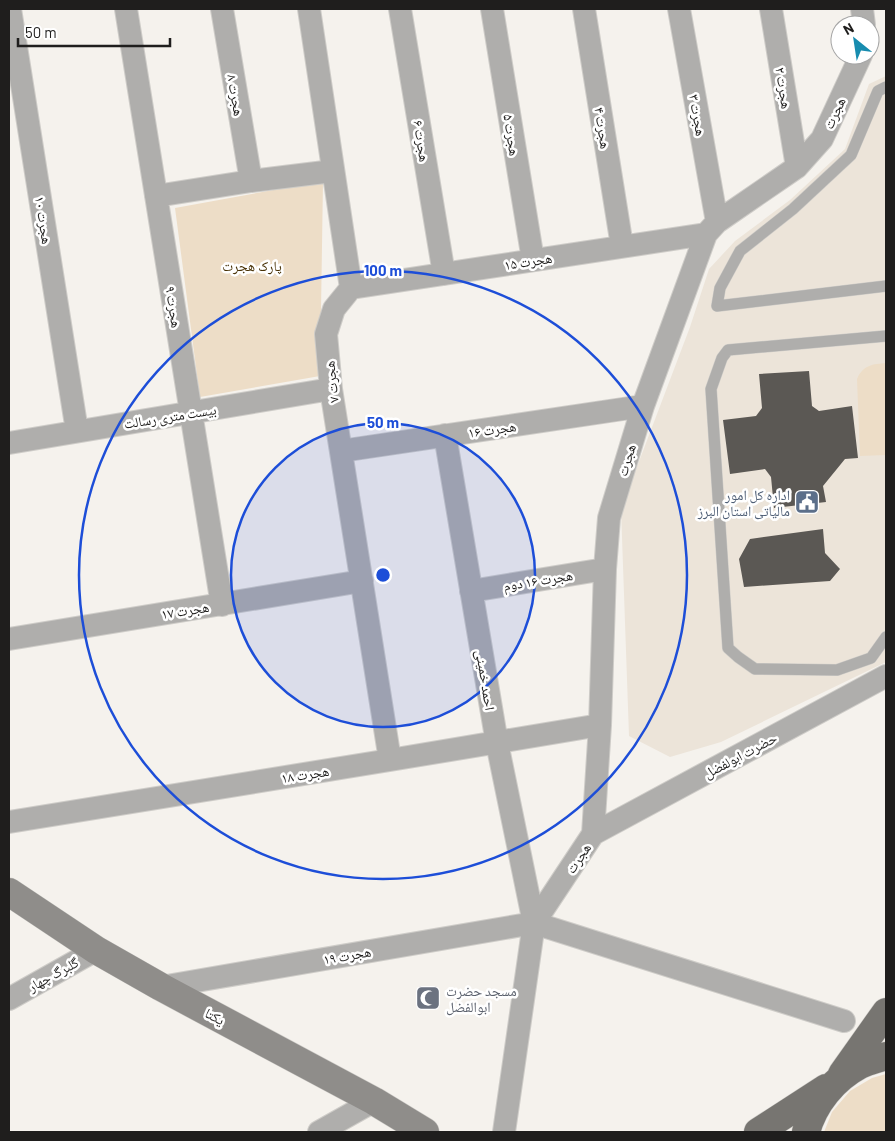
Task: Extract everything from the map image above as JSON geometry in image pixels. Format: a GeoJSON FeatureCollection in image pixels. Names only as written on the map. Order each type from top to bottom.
{"type":"FeatureCollection","features":[{"type":"Feature","properties":{"kind":"main road"},"geometry":{"type":"LineString","coordinates":[[806,1132],[817,1105],[886,1012]]}},
{"type":"Feature","properties":{"kind":"main road"},"geometry":{"type":"LineString","coordinates":[[758,1132],[861,1064],[886,1056]]}},
{"type":"Feature","properties":{"kind":"street","name":"هجرت ۱۰"},"geometry":{"type":"LineString","coordinates":[[10,9],[77,431]]}},
{"type":"Feature","properties":{"kind":"street","name":"هجرت ۹"},"geometry":{"type":"LineString","coordinates":[[126,9],[222,605]]}},
{"type":"Feature","properties":{"kind":"street","name":"هجرت ۸"},"geometry":{"type":"LineString","coordinates":[[222,9],[251,181]]}},
{"type":"Feature","properties":{"kind":"street"},"geometry":{"type":"LineString","coordinates":[[309,9],[351,288]]}},
{"type":"Feature","properties":{"kind":"street","name":"هجرت ۶"},"geometry":{"type":"LineString","coordinates":[[400,9],[444,274]]}},
{"type":"Feature","properties":{"kind":"street","name":"هجرت ۵"},"geometry":{"type":"LineString","coordinates":[[492,9],[533,260]]}},
{"type":"Feature","properties":{"kind":"street","name":"هجرت ۴"},"geometry":{"type":"LineString","coordinates":[[584,9],[622,246]]}},
{"type":"Feature","properties":{"kind":"street","name":"هجرت ۳"},"geometry":{"type":"LineString","coordinates":[[679,9],[711,228]]}},
{"type":"Feature","properties":{"kind":"street","name":"هجرت ۲"},"geometry":{"type":"LineString","coordinates":[[771,9],[797,167]]}},
{"type":"Feature","properties":{"kind":"street","name":"هجرت"},"geometry":{"type":"LineString","coordinates":[[534,923],[593,834],[600,725],[605,569],[610,518],[642,406],[711,228],[797,167],[822,139],[856,65]]}},
{"type":"Feature","properties":{"kind":"street"},"geometry":{"type":"LineString","coordinates":[[156,196],[251,181],[333,171]]}},
{"type":"Feature","properties":{"kind":"street","name":"هجرت ۱۵"},"geometry":{"type":"LineString","coordinates":[[351,288],[622,246],[711,228]]}},
{"type":"Feature","properties":{"kind":"street","name":"هجرت ۷"},"geometry":{"type":"LineString","coordinates":[[351,288],[334,309],[326,334],[331,389],[390,760]]}},
{"type":"Feature","properties":{"kind":"street","name":"بیست متری رسالت"},"geometry":{"type":"LineString","coordinates":[[9,442],[331,389]]}},
{"type":"Feature","properties":{"kind":"street","name":"هجرت ۱۶"},"geometry":{"type":"LineString","coordinates":[[341,451],[642,406]]}},
{"type":"Feature","properties":{"kind":"street","name":"احمد خمینی"},"geometry":{"type":"LineString","coordinates":[[445,436],[497,742],[534,923]]}},
{"type":"Feature","properties":{"kind":"street","name":"هجرت ۱۶ دوم"},"geometry":{"type":"LineString","coordinates":[[472,591],[605,569]]}},
{"type":"Feature","properties":{"kind":"street","name":"هجرت ۱۷"},"geometry":{"type":"LineString","coordinates":[[9,639],[362,581]]}},
{"type":"Feature","properties":{"kind":"street","name":"حضرت ابولفضل"},"geometry":{"type":"LineString","coordinates":[[593,834],[886,676]]}},
{"type":"Feature","properties":{"kind":"street","name":"هجرت ۱۸"},"geometry":{"type":"LineString","coordinates":[[9,822],[600,725]]}},
{"type":"Feature","properties":{"kind":"street","name":"یکتا"},"geometry":{"type":"LineString","coordinates":[[9,892],[96,950],[161,988],[374,1101],[425,1132]]}},
{"type":"Feature","properties":{"kind":"street"},"geometry":{"type":"LineString","coordinates":[[504,1132],[534,923],[844,1021]]}},
{"type":"Feature","properties":{"kind":"street","name":"هجرت ۱۹"},"geometry":{"type":"LineString","coordinates":[[161,988],[534,923]]}},
{"type":"Feature","properties":{"kind":"street","name":"گلبرگ چهار"},"geometry":{"type":"LineString","coordinates":[[9,999],[96,950]]}},
{"type":"Feature","properties":{"kind":"street"},"geometry":{"type":"LineString","coordinates":[[319,1132],[374,1101]]}},
{"type":"Feature","properties":{"kind":"lane"},"geometry":{"type":"LineString","coordinates":[[886,87],[878,91],[852,155],[793,209],[740,251],[720,288],[717,306],[886,286]]}},
{"type":"Feature","properties":{"kind":"lane"},"geometry":{"type":"LineString","coordinates":[[886,336],[728,350],[722,358],[711,389],[728,648],[738,658],[755,669],[837,670],[871,658],[886,637]]}},
{"type":"Feature","properties":{"kind":"shaded area","name":"اداره کل امور مالیاتی استان البرز"},"geometry":{"type":"Polygon","coordinates":[[[886,76],[886,662],[721,742],[670,757],[629,736],[621,509],[690,327],[709,269],[735,241],[790,200],[845,149],[869,84],[886,76]]]}},
{"type":"Feature","properties":{"kind":"green space","name":"پارک هجرت"},"geometry":{"type":"Polygon","coordinates":[[[323,181],[320,376],[200,397],[175,208],[323,181]]]}},
{"type":"Feature","properties":{"kind":"green space"},"geometry":{"type":"Polygon","coordinates":[[[886,363],[886,455],[860,456],[857,379],[865,368],[886,363]]]}},
{"type":"Feature","properties":{"kind":"green space"},"geometry":{"type":"Polygon","coordinates":[[[886,1074],[886,1132],[824,1132],[832,1112],[850,1091],[872,1078],[886,1074]]]}},
{"type":"Feature","properties":{"kind":"building"},"geometry":{"type":"Polygon","coordinates":[[[809,371],[812,406],[819,411],[852,406],[858,458],[845,459],[823,486],[826,502],[774,508],[771,477],[765,469],[730,474],[723,420],[756,416],[762,408],[759,374],[809,371]]]}},
{"type":"Feature","properties":{"kind":"building"},"geometry":{"type":"Polygon","coordinates":[[[823,529],[825,553],[840,569],[830,581],[744,587],[739,559],[750,539],[823,529]]]}},
{"type":"Feature","properties":{"kind":"place","name":"اداره کل امور مالیاتی استان البرز"},"geometry":{"type":"Point","coordinates":[807,502]}},
{"type":"Feature","properties":{"kind":"place","name":"مسجد حضرت ابوالفضل"},"geometry":{"type":"Point","coordinates":[428,998]}}]}
